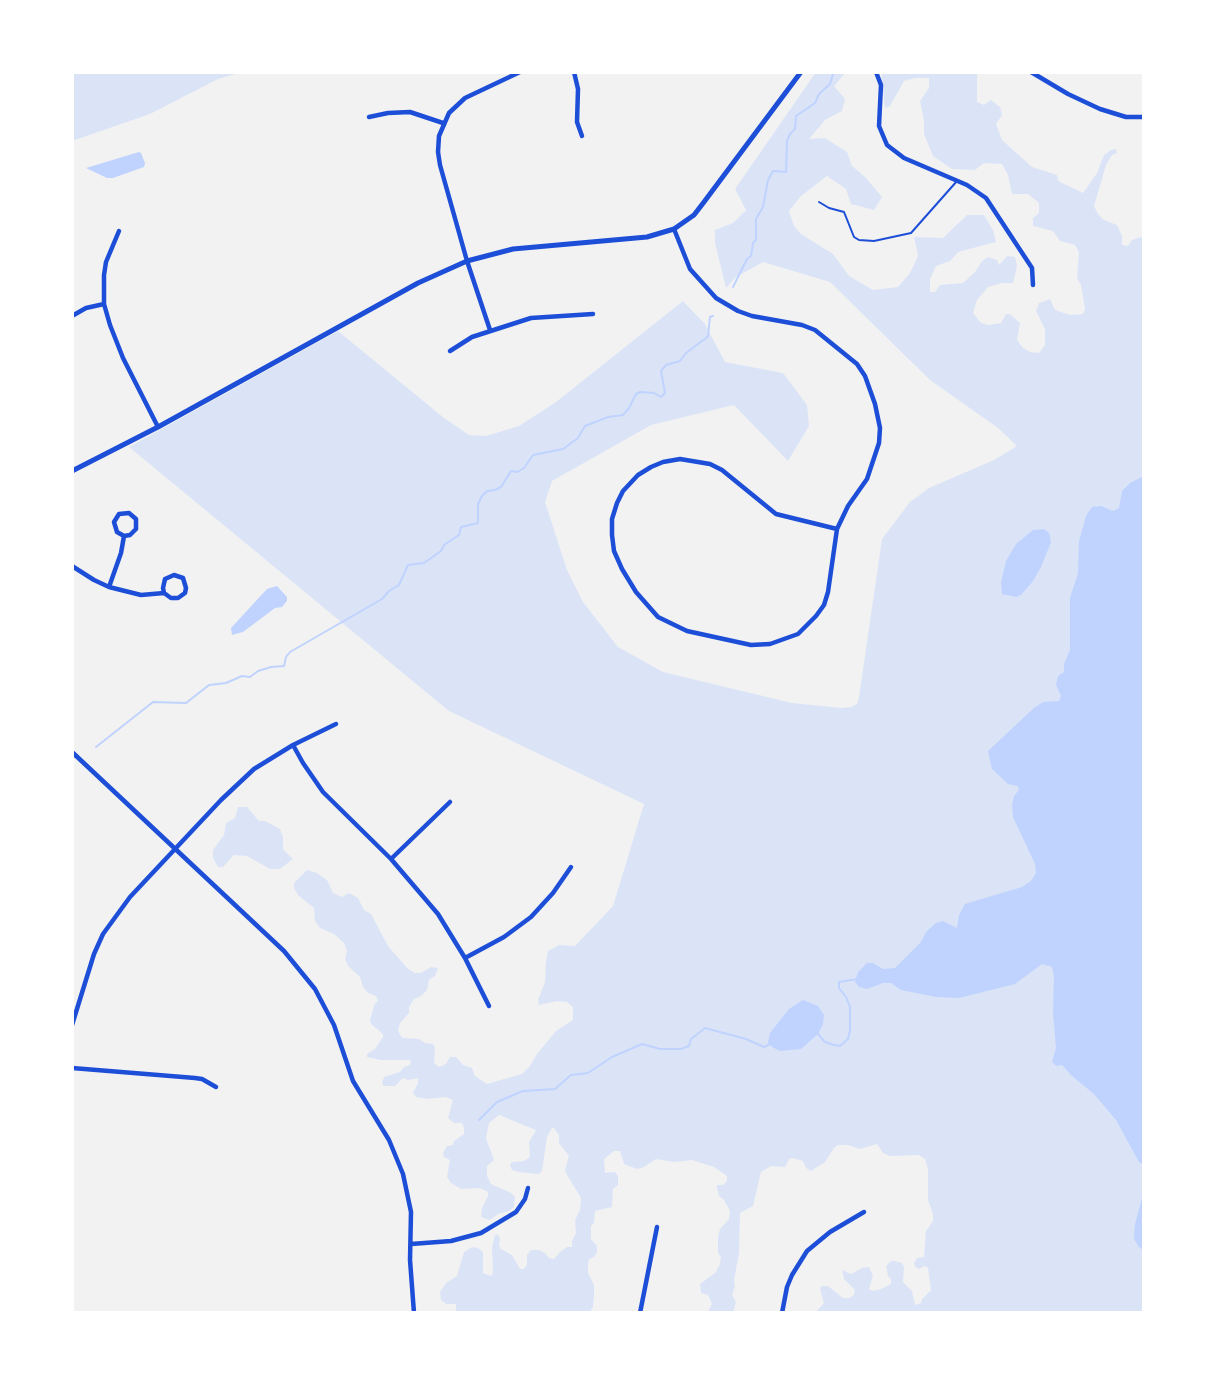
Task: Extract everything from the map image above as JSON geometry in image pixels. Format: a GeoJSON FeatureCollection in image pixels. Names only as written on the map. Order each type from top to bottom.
{"type":"FeatureCollection","features":[{"type":"Feature","properties":{"kind":"street"},"geometry":{"type":"LineString","coordinates":[[490,330],[467,261],[440,165],[439,136],[443,123],[455,106],[465,98],[520,72]]}},
{"type":"Feature","properties":{"kind":"street"},"geometry":{"type":"LineString","coordinates":[[574,72],[578,89],[577,122],[582,136]]}},
{"type":"Feature","properties":{"kind":"street"},"geometry":{"type":"LineString","coordinates":[[72,471],[158,427],[418,283],[467,261],[513,249],[647,237],[674,229],[689,219],[704,202],[801,72]]}},
{"type":"Feature","properties":{"kind":"street"},"geometry":{"type":"LineString","coordinates":[[876,72],[881,85],[879,126],[887,145],[904,158],[977,191],[993,207],[1032,268],[1033,285]]}},
{"type":"Feature","properties":{"kind":"street"},"geometry":{"type":"LineString","coordinates":[[1031,72],[1068,94],[1100,109],[1126,117],[1144,117]]}},
{"type":"Feature","properties":{"kind":"street"},"geometry":{"type":"LineString","coordinates":[[369,117],[410,112],[443,123]]}},
{"type":"Feature","properties":{"kind":"street"},"geometry":{"type":"LineString","coordinates":[[674,229],[690,269],[716,298],[752,316],[802,325],[815,330],[857,364],[865,376],[875,404],[880,428],[877,452],[867,478],[848,506],[837,529],[828,592],[820,610],[798,634],[785,640],[751,645],[687,631],[658,617],[636,592],[622,569],[614,550],[612,535],[612,519],[616,504],[630,483],[651,467],[680,459],[710,464],[776,514],[837,529]]}},
{"type":"Feature","properties":{"kind":"street"},"geometry":{"type":"LineString","coordinates":[[119,231],[106,262],[104,304],[123,358],[158,427]]}},
{"type":"Feature","properties":{"kind":"street"},"geometry":{"type":"LineString","coordinates":[[72,316],[86,308],[104,304]]}},
{"type":"Feature","properties":{"kind":"street"},"geometry":{"type":"LineString","coordinates":[[450,351],[472,337],[531,318],[593,314]]}},
{"type":"Feature","properties":{"kind":"street"},"geometry":{"type":"LineString","coordinates":[[129,513],[136,519],[136,529],[130,535],[124,536],[117,532],[114,522],[119,514],[129,513]]}},
{"type":"Feature","properties":{"kind":"street"},"geometry":{"type":"LineString","coordinates":[[110,587],[121,554],[124,536]]}},
{"type":"Feature","properties":{"kind":"street"},"geometry":{"type":"LineString","coordinates":[[72,566],[110,587],[141,595],[165,593],[175,598],[185,593],[186,583],[183,578],[174,575],[165,579],[163,588],[165,593]]}},
{"type":"Feature","properties":{"kind":"street"},"geometry":{"type":"LineString","coordinates":[[72,1024],[84,980],[103,934],[130,897],[237,783],[272,756],[336,724]]}},
{"type":"Feature","properties":{"kind":"street"},"geometry":{"type":"LineString","coordinates":[[293,745],[323,792],[391,859],[431,904],[465,958],[489,1006]]}},
{"type":"Feature","properties":{"kind":"street"},"geometry":{"type":"LineString","coordinates":[[72,752],[284,951],[315,989],[334,1025],[353,1081],[397,1156],[408,1191],[411,1212],[414,1313]]}},
{"type":"Feature","properties":{"kind":"street"},"geometry":{"type":"LineString","coordinates":[[391,859],[450,802]]}},
{"type":"Feature","properties":{"kind":"street"},"geometry":{"type":"LineString","coordinates":[[465,958],[512,932],[531,917],[548,899],[571,867]]}},
{"type":"Feature","properties":{"kind":"street"},"geometry":{"type":"LineString","coordinates":[[72,1068],[195,1078],[202,1079],[216,1087]]}},
{"type":"Feature","properties":{"kind":"street"},"geometry":{"type":"LineString","coordinates":[[411,1244],[451,1241],[482,1233],[516,1212],[525,1199],[528,1188]]}},
{"type":"Feature","properties":{"kind":"street"},"geometry":{"type":"LineString","coordinates":[[782,1313],[792,1275],[807,1251],[830,1232],[864,1212]]}},
{"type":"Feature","properties":{"kind":"street"},"geometry":{"type":"LineString","coordinates":[[640,1313],[657,1227]]}},
{"type":"Feature","properties":{"kind":"lane"},"geometry":{"type":"LineString","coordinates":[[819,202],[829,208],[844,212],[854,237],[859,240],[874,241],[911,233],[957,181]]}},
{"type":"Feature","properties":{"kind":"shaded area"},"geometry":{"type":"Polygon","coordinates":[[[72,72],[243,72],[218,79],[150,114],[72,141],[72,72]]]}},
{"type":"Feature","properties":{"kind":"shaded area"},"geometry":{"type":"Polygon","coordinates":[[[816,72],[846,72],[834,86],[845,99],[842,111],[825,120],[809,139],[825,138],[847,152],[852,166],[882,197],[874,210],[851,204],[846,189],[827,176],[801,196],[789,211],[794,226],[801,234],[833,254],[849,276],[873,290],[898,287],[910,273],[918,256],[914,237],[943,238],[967,215],[984,215],[993,230],[996,242],[958,252],[950,261],[936,266],[930,279],[930,292],[935,292],[940,285],[963,283],[988,257],[997,260],[999,265],[1007,256],[1015,257],[1017,266],[1013,283],[988,287],[977,300],[973,313],[981,323],[988,325],[1001,323],[1006,314],[1010,314],[1020,323],[1017,340],[1023,348],[1039,353],[1045,345],[1045,329],[1036,311],[1039,303],[1050,299],[1055,310],[1070,315],[1083,314],[1085,309],[1081,285],[1077,278],[1079,252],[1075,245],[1060,241],[1053,231],[1033,226],[1033,218],[1039,213],[1039,203],[1028,194],[1012,194],[1008,175],[1002,164],[984,163],[975,170],[952,169],[933,156],[924,134],[920,101],[929,88],[929,78],[904,81],[890,106],[885,108],[881,72],[977,72],[977,102],[984,105],[991,100],[1000,107],[1002,115],[996,124],[1002,140],[1032,167],[1057,175],[1058,181],[1083,193],[1097,173],[1104,155],[1116,149],[1117,153],[1112,155],[1106,165],[1094,206],[1104,220],[1117,225],[1122,236],[1122,245],[1128,246],[1132,240],[1144,236],[1144,1313],[815,1313],[824,1303],[821,1286],[828,1286],[843,1298],[854,1295],[855,1290],[844,1279],[842,1270],[851,1274],[869,1267],[873,1276],[869,1289],[873,1291],[891,1284],[886,1266],[894,1261],[902,1263],[904,1267],[903,1282],[912,1291],[915,1305],[921,1303],[931,1290],[928,1268],[925,1266],[919,1269],[914,1263],[917,1258],[924,1257],[926,1231],[933,1221],[928,1200],[928,1169],[925,1159],[919,1155],[890,1156],[883,1153],[877,1144],[860,1149],[838,1145],[825,1162],[811,1171],[806,1168],[803,1161],[793,1158],[789,1159],[785,1167],[771,1166],[761,1172],[753,1206],[740,1213],[739,1253],[732,1295],[736,1302],[733,1313],[707,1313],[712,1304],[708,1295],[701,1293],[700,1284],[715,1273],[720,1264],[718,1237],[720,1229],[729,1219],[730,1211],[719,1196],[717,1185],[723,1185],[727,1181],[727,1176],[714,1167],[692,1160],[674,1162],[656,1159],[637,1169],[624,1164],[620,1151],[614,1151],[604,1159],[605,1173],[615,1172],[618,1176],[618,1185],[613,1189],[612,1207],[595,1211],[594,1223],[591,1226],[591,1239],[597,1246],[597,1252],[589,1259],[588,1265],[588,1273],[594,1285],[593,1307],[589,1313],[454,1313],[456,1304],[446,1304],[441,1300],[440,1292],[446,1283],[457,1276],[464,1252],[472,1247],[483,1252],[483,1273],[491,1276],[493,1273],[492,1247],[497,1234],[500,1238],[501,1249],[512,1255],[520,1269],[524,1269],[527,1265],[527,1255],[531,1250],[539,1250],[554,1259],[567,1247],[572,1247],[576,1233],[575,1220],[580,1210],[581,1198],[565,1170],[569,1156],[559,1143],[559,1135],[552,1128],[547,1137],[542,1171],[539,1174],[512,1170],[510,1165],[512,1162],[524,1161],[530,1157],[529,1142],[536,1130],[499,1115],[489,1123],[486,1138],[494,1160],[487,1166],[487,1176],[491,1184],[515,1197],[514,1207],[490,1220],[481,1217],[488,1192],[480,1188],[461,1189],[451,1183],[447,1177],[450,1160],[444,1157],[443,1153],[447,1146],[453,1145],[454,1141],[464,1134],[462,1123],[454,1123],[448,1118],[453,1100],[446,1097],[427,1099],[416,1097],[413,1093],[418,1078],[408,1080],[403,1078],[395,1086],[384,1086],[382,1083],[384,1077],[400,1072],[404,1067],[410,1065],[411,1060],[381,1060],[367,1057],[367,1054],[375,1049],[383,1037],[383,1034],[371,1024],[370,1020],[375,1003],[378,1001],[376,996],[368,993],[360,977],[348,966],[344,943],[334,934],[320,928],[315,921],[314,908],[298,895],[294,883],[307,870],[317,873],[327,880],[333,893],[342,897],[349,893],[358,898],[364,910],[371,914],[388,946],[408,969],[421,973],[431,967],[438,968],[435,976],[429,980],[427,990],[414,999],[409,1007],[409,1013],[400,1023],[398,1030],[400,1035],[403,1038],[419,1039],[433,1044],[434,1063],[439,1067],[446,1064],[450,1057],[456,1057],[463,1065],[472,1068],[475,1076],[487,1084],[522,1074],[556,1031],[573,1020],[573,1007],[567,1002],[557,1001],[539,1005],[538,1000],[545,982],[548,951],[559,945],[575,946],[613,906],[644,804],[449,711],[129,447],[338,331],[444,418],[469,435],[486,436],[519,426],[556,402],[683,301],[705,324],[725,362],[783,373],[807,405],[809,426],[788,461],[734,405],[651,425],[552,481],[545,502],[567,570],[583,602],[618,647],[663,672],[792,703],[841,708],[857,704],[882,539],[910,502],[929,488],[994,460],[1017,446],[998,428],[930,380],[830,282],[763,262],[736,277],[726,288],[715,243],[715,230],[733,223],[746,210],[735,189],[816,72]]]}},
{"type":"Feature","properties":{"kind":"shaded area"},"geometry":{"type":"Polygon","coordinates":[[[238,807],[247,807],[259,821],[265,821],[280,829],[283,849],[293,859],[280,869],[270,869],[247,856],[234,855],[223,867],[218,867],[213,858],[213,850],[224,835],[226,823],[235,818],[238,807]]]}},
{"type":"Feature","properties":{"kind":"water"},"geometry":{"type":"Polygon","coordinates":[[[139,152],[145,163],[144,167],[113,178],[107,178],[86,168],[139,152]]]}},
{"type":"Feature","properties":{"kind":"water"},"geometry":{"type":"Polygon","coordinates":[[[1144,476],[1144,1165],[1139,1162],[1116,1120],[1094,1094],[1062,1065],[1056,1066],[1052,1062],[1056,1048],[1052,967],[1042,964],[1015,984],[959,998],[936,997],[901,990],[891,983],[883,983],[867,989],[859,987],[855,982],[858,972],[867,963],[873,963],[883,969],[895,968],[936,923],[943,921],[957,928],[959,915],[965,904],[1022,887],[1031,881],[1036,873],[1035,864],[1013,817],[1012,805],[1014,796],[1019,790],[1018,786],[1008,784],[992,769],[988,751],[1034,708],[1043,702],[1059,701],[1061,696],[1056,685],[1058,676],[1064,672],[1064,664],[1070,650],[1070,598],[1078,573],[1079,541],[1086,516],[1092,507],[1101,506],[1113,511],[1119,508],[1122,491],[1130,483],[1144,476]]]}},
{"type":"Feature","properties":{"kind":"water"},"geometry":{"type":"Polygon","coordinates":[[[1044,529],[1049,533],[1051,542],[1033,581],[1017,597],[1002,594],[1001,582],[1006,561],[1016,544],[1033,530],[1044,529]]]}},
{"type":"Feature","properties":{"kind":"water"},"geometry":{"type":"Polygon","coordinates":[[[277,586],[287,597],[282,607],[275,608],[243,632],[232,635],[231,628],[267,589],[277,586]]]}},
{"type":"Feature","properties":{"kind":"water"},"geometry":{"type":"Polygon","coordinates":[[[803,1000],[818,1006],[824,1015],[818,1034],[801,1049],[780,1051],[772,1047],[768,1042],[770,1033],[789,1009],[803,1000]]]}},
{"type":"Feature","properties":{"kind":"water"},"geometry":{"type":"Polygon","coordinates":[[[1144,1191],[1144,1251],[1134,1239],[1135,1224],[1144,1191]]]}},
{"type":"Feature","properties":{"kind":"waterway"},"geometry":{"type":"LineString","coordinates":[[733,287],[747,259],[751,256],[753,243],[756,240],[756,219],[763,207],[768,180],[773,171],[786,172],[787,141],[795,129],[796,116],[815,103],[836,72]]}},
{"type":"Feature","properties":{"kind":"waterway"},"geometry":{"type":"LineString","coordinates":[[96,747],[153,702],[186,703],[209,685],[226,683],[242,676],[250,677],[258,671],[284,666],[290,652],[382,599],[399,585],[408,565],[424,563],[459,535],[461,527],[478,523],[478,504],[482,496],[487,491],[501,487],[511,471],[517,472],[524,468],[533,455],[563,449],[578,438],[585,426],[608,417],[623,415],[636,394],[640,392],[654,393],[661,397],[665,393],[661,371],[666,365],[680,361],[686,353],[708,336],[710,317],[713,316]]}},
{"type":"Feature","properties":{"kind":"waterway"},"geometry":{"type":"LineString","coordinates":[[818,1034],[825,1042],[834,1045],[840,1046],[848,1039],[850,1007],[839,988],[839,982],[858,979]]}},
{"type":"Feature","properties":{"kind":"waterway"},"geometry":{"type":"LineString","coordinates":[[479,1120],[497,1102],[523,1091],[555,1089],[571,1075],[588,1073],[612,1057],[642,1044],[660,1049],[681,1049],[689,1046],[691,1039],[705,1028],[746,1039],[764,1047],[772,1043]]}}]}
